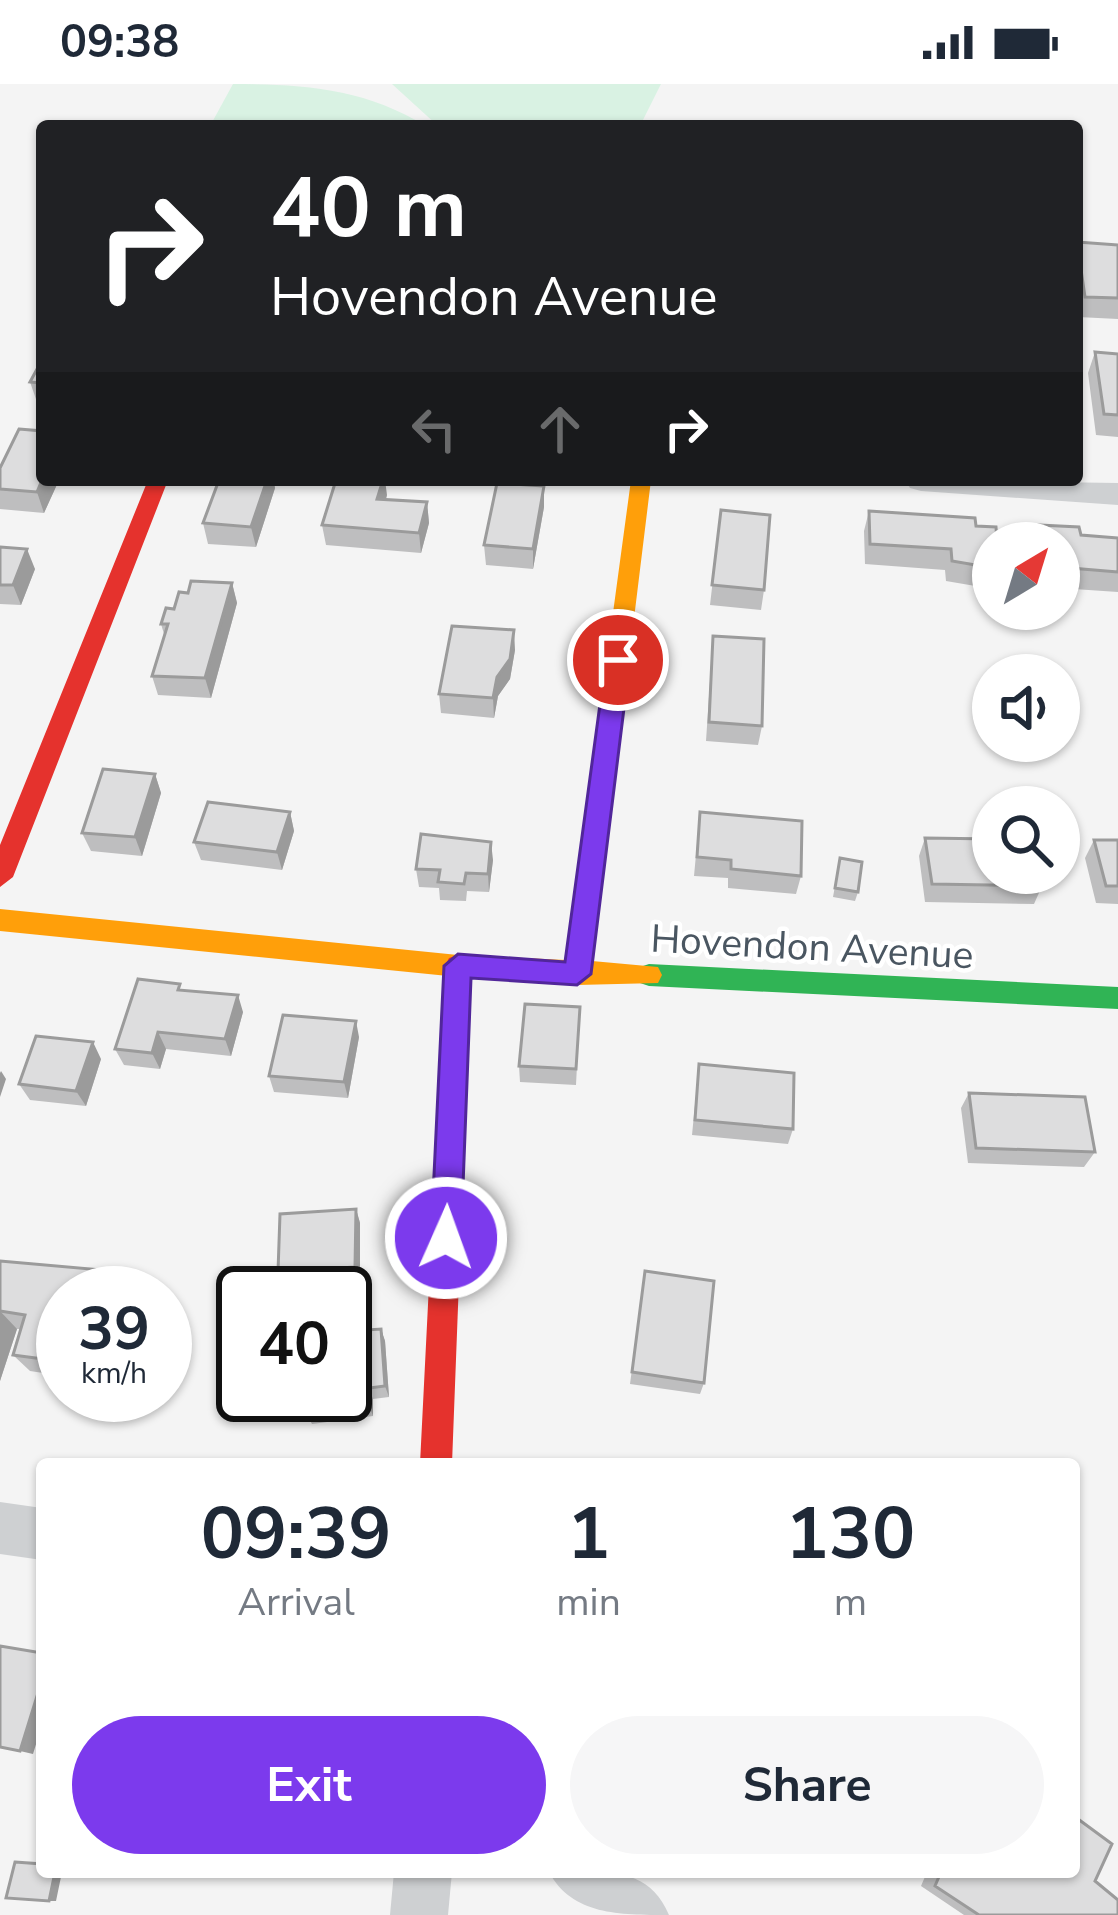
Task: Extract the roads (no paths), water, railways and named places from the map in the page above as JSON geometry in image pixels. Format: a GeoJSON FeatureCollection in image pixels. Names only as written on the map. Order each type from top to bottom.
{"type":"FeatureCollection","features":[{"type":"Feature","properties":{"kind":"street"},"geometry":{"type":"LineString","coordinates":[[0,877],[156,486]]}},
{"type":"Feature","properties":{"kind":"street"},"geometry":{"type":"LineString","coordinates":[[577,974],[640,486]]}},
{"type":"Feature","properties":{"kind":"street"},"geometry":{"type":"LineString","coordinates":[[1005,486],[1118,494]]}},
{"type":"Feature","properties":{"kind":"street","name":"Hovendon Avenue"},"geometry":{"type":"LineString","coordinates":[[0,920],[458,966],[1118,998]]}},
{"type":"Feature","properties":{"kind":"street"},"geometry":{"type":"LineString","coordinates":[[436,1458],[458,966]]}},
{"type":"Feature","properties":{"kind":"street"},"geometry":{"type":"LineString","coordinates":[[0,1528],[36,1533]]}},
{"type":"Feature","properties":{"kind":"street"},"geometry":{"type":"LineString","coordinates":[[418,1915],[422,1878]]}},
{"type":"Feature","properties":{"kind":"street"},"geometry":{"type":"LineString","coordinates":[[587,1878],[640,1915]]}}]}
